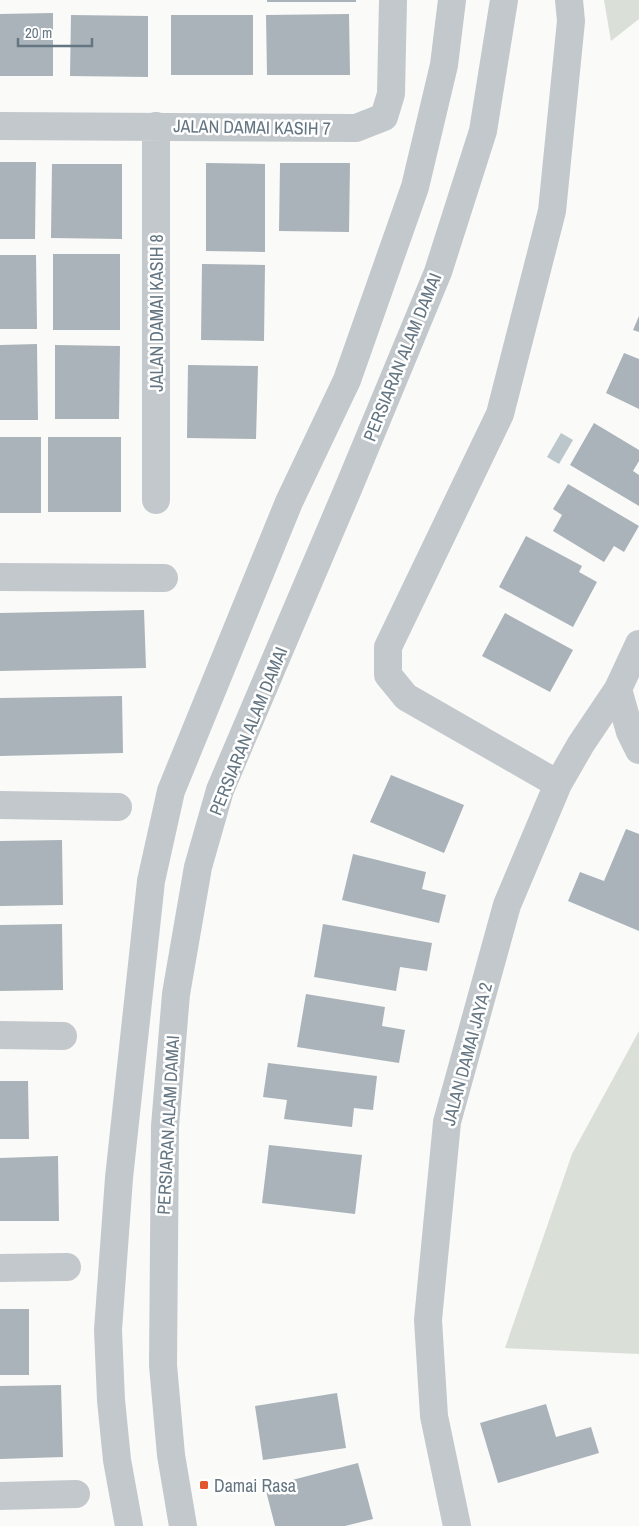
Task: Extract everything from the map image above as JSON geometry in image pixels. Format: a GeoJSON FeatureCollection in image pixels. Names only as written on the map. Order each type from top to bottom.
{"type":"FeatureCollection","features":[{"type":"Feature","properties":{"kind":"street","name":"JALAN DAMAI KASIH 7"},"geometry":{"type":"LineString","coordinates":[[0,126],[356,128],[384,117],[391,94],[393,0]]}},
{"type":"Feature","properties":{"kind":"street"},"geometry":{"type":"LineString","coordinates":[[129,1526],[117,1460],[111,1400],[108,1330],[119,1178],[151,881],[171,791],[289,502],[347,380],[415,187],[444,65],[452,0]]}},
{"type":"Feature","properties":{"kind":"street","name":"PERSIARAN ALAM DAMAI"},"geometry":{"type":"LineString","coordinates":[[183,1526],[171,1455],[162,1365],[165,1126],[176,994],[198,867],[220,790],[438,272],[483,131],[504,0]]}},
{"type":"Feature","properties":{"kind":"street"},"geometry":{"type":"LineString","coordinates":[[558,784],[406,697],[388,675],[388,648],[500,414],[552,211],[571,21],[569,0]]}},
{"type":"Feature","properties":{"kind":"street","name":"JALAN DAMAI KASIH 8"},"geometry":{"type":"LineString","coordinates":[[156,126],[156,500]]}},
{"type":"Feature","properties":{"kind":"street"},"geometry":{"type":"LineString","coordinates":[[0,576],[164,578]]}},
{"type":"Feature","properties":{"kind":"street","name":"JALAN DAMAI JAYA 2"},"geometry":{"type":"LineString","coordinates":[[457,1526],[434,1416],[428,1320],[447,1122],[507,905],[558,784],[581,744],[618,689],[639,644]]}},
{"type":"Feature","properties":{"kind":"street"},"geometry":{"type":"LineString","coordinates":[[618,689],[630,732],[639,750]]}},
{"type":"Feature","properties":{"kind":"street"},"geometry":{"type":"LineString","coordinates":[[0,805],[118,807]]}},
{"type":"Feature","properties":{"kind":"street"},"geometry":{"type":"LineString","coordinates":[[0,1036],[62,1036]]}},
{"type":"Feature","properties":{"kind":"street"},"geometry":{"type":"LineString","coordinates":[[0,1268],[67,1267]]}},
{"type":"Feature","properties":{"kind":"street"},"geometry":{"type":"LineString","coordinates":[[0,1496],[76,1494]]}},
{"type":"Feature","properties":{"kind":"shaded area"},"geometry":{"type":"Polygon","coordinates":[[[604,0],[639,0],[639,19],[611,41],[604,0]]]}},
{"type":"Feature","properties":{"kind":"shaded area"},"geometry":{"type":"Polygon","coordinates":[[[561,433],[573,440],[559,464],[547,457],[561,433]]]}},
{"type":"Feature","properties":{"kind":"shaded area"},"geometry":{"type":"Polygon","coordinates":[[[639,1031],[639,1354],[505,1348],[572,1154],[639,1031]]]}},
{"type":"Feature","properties":{"kind":"building"},"geometry":{"type":"Polygon","coordinates":[[[267,0],[356,0],[356,2],[267,2],[267,0]]]}},
{"type":"Feature","properties":{"kind":"building"},"geometry":{"type":"Polygon","coordinates":[[[53,13],[53,76],[0,76],[0,14],[53,13]]]}},
{"type":"Feature","properties":{"kind":"building"},"geometry":{"type":"Polygon","coordinates":[[[349,14],[350,75],[267,75],[266,15],[349,14]]]}},
{"type":"Feature","properties":{"kind":"building"},"geometry":{"type":"Polygon","coordinates":[[[71,15],[148,16],[148,77],[70,76],[71,15]]]}},
{"type":"Feature","properties":{"kind":"building"},"geometry":{"type":"Polygon","coordinates":[[[171,15],[253,15],[253,75],[171,75],[171,15]]]}},
{"type":"Feature","properties":{"kind":"building"},"geometry":{"type":"Polygon","coordinates":[[[0,162],[36,162],[35,239],[0,239],[0,162]]]}},
{"type":"Feature","properties":{"kind":"building"},"geometry":{"type":"Polygon","coordinates":[[[206,163],[265,164],[265,252],[206,251],[206,163]]]}},
{"type":"Feature","properties":{"kind":"building"},"geometry":{"type":"Polygon","coordinates":[[[280,163],[350,163],[349,232],[279,231],[280,163]]]}},
{"type":"Feature","properties":{"kind":"building"},"geometry":{"type":"Polygon","coordinates":[[[52,164],[122,164],[122,239],[51,238],[52,164]]]}},
{"type":"Feature","properties":{"kind":"building"},"geometry":{"type":"Polygon","coordinates":[[[53,254],[120,254],[120,330],[53,330],[53,254]]]}},
{"type":"Feature","properties":{"kind":"building"},"geometry":{"type":"Polygon","coordinates":[[[0,255],[36,255],[37,329],[0,329],[0,255]]]}},
{"type":"Feature","properties":{"kind":"building"},"geometry":{"type":"Polygon","coordinates":[[[202,264],[265,265],[264,341],[201,340],[202,264]]]}},
{"type":"Feature","properties":{"kind":"building"},"geometry":{"type":"Polygon","coordinates":[[[639,316],[639,332],[633,330],[639,316]]]}},
{"type":"Feature","properties":{"kind":"building"},"geometry":{"type":"Polygon","coordinates":[[[37,344],[38,420],[0,420],[0,345],[37,344]]]}},
{"type":"Feature","properties":{"kind":"building"},"geometry":{"type":"Polygon","coordinates":[[[55,345],[120,346],[119,419],[55,419],[55,345]]]}},
{"type":"Feature","properties":{"kind":"building"},"geometry":{"type":"Polygon","coordinates":[[[624,353],[639,359],[639,409],[606,393],[624,353]]]}},
{"type":"Feature","properties":{"kind":"building"},"geometry":{"type":"Polygon","coordinates":[[[188,365],[258,366],[256,439],[187,438],[188,365]]]}},
{"type":"Feature","properties":{"kind":"building"},"geometry":{"type":"Polygon","coordinates":[[[594,423],[639,450],[639,461],[633,471],[639,475],[639,506],[570,465],[594,423]]]}},
{"type":"Feature","properties":{"kind":"building"},"geometry":{"type":"Polygon","coordinates":[[[0,437],[41,437],[41,513],[0,513],[0,437]]]}},
{"type":"Feature","properties":{"kind":"building"},"geometry":{"type":"Polygon","coordinates":[[[48,437],[121,437],[121,512],[48,512],[48,437]]]}},
{"type":"Feature","properties":{"kind":"building"},"geometry":{"type":"Polygon","coordinates":[[[568,484],[639,526],[624,552],[614,546],[604,562],[553,531],[562,515],[553,509],[568,484]]]}},
{"type":"Feature","properties":{"kind":"building"},"geometry":{"type":"Polygon","coordinates":[[[526,536],[582,566],[579,572],[597,582],[573,627],[499,587],[526,536]]]}},
{"type":"Feature","properties":{"kind":"building"},"geometry":{"type":"Polygon","coordinates":[[[144,610],[146,668],[0,671],[0,613],[144,610]]]}},
{"type":"Feature","properties":{"kind":"building"},"geometry":{"type":"Polygon","coordinates":[[[505,613],[573,650],[550,692],[482,656],[505,613]]]}},
{"type":"Feature","properties":{"kind":"building"},"geometry":{"type":"Polygon","coordinates":[[[122,696],[123,753],[0,756],[0,698],[122,696]]]}},
{"type":"Feature","properties":{"kind":"building"},"geometry":{"type":"Polygon","coordinates":[[[391,775],[464,805],[444,853],[370,822],[391,775]]]}},
{"type":"Feature","properties":{"kind":"building"},"geometry":{"type":"Polygon","coordinates":[[[626,829],[639,834],[639,931],[568,901],[580,872],[604,881],[626,829]]]}},
{"type":"Feature","properties":{"kind":"building"},"geometry":{"type":"Polygon","coordinates":[[[62,840],[63,905],[0,906],[0,841],[62,840]]]}},
{"type":"Feature","properties":{"kind":"building"},"geometry":{"type":"Polygon","coordinates":[[[353,854],[426,872],[422,889],[446,895],[439,923],[342,900],[353,854]]]}},
{"type":"Feature","properties":{"kind":"building"},"geometry":{"type":"Polygon","coordinates":[[[62,924],[63,990],[0,991],[0,925],[62,924]]]}},
{"type":"Feature","properties":{"kind":"building"},"geometry":{"type":"Polygon","coordinates":[[[323,924],[432,943],[427,971],[400,967],[396,991],[314,977],[323,924]]]}},
{"type":"Feature","properties":{"kind":"building"},"geometry":{"type":"Polygon","coordinates":[[[306,994],[385,1007],[382,1026],[405,1030],[399,1063],[297,1047],[306,994]]]}},
{"type":"Feature","properties":{"kind":"building"},"geometry":{"type":"Polygon","coordinates":[[[268,1063],[377,1076],[373,1110],[354,1108],[352,1127],[284,1119],[287,1100],[263,1097],[268,1063]]]}},
{"type":"Feature","properties":{"kind":"building"},"geometry":{"type":"Polygon","coordinates":[[[0,1081],[28,1081],[29,1139],[0,1139],[0,1081]]]}},
{"type":"Feature","properties":{"kind":"building"},"geometry":{"type":"Polygon","coordinates":[[[269,1145],[362,1155],[355,1214],[262,1203],[269,1145]]]}},
{"type":"Feature","properties":{"kind":"building"},"geometry":{"type":"Polygon","coordinates":[[[58,1156],[59,1221],[0,1221],[0,1158],[58,1156]]]}},
{"type":"Feature","properties":{"kind":"building"},"geometry":{"type":"Polygon","coordinates":[[[0,1309],[29,1309],[29,1375],[0,1375],[0,1309]]]}},
{"type":"Feature","properties":{"kind":"building"},"geometry":{"type":"Polygon","coordinates":[[[61,1385],[63,1457],[0,1459],[0,1386],[61,1385]]]}},
{"type":"Feature","properties":{"kind":"building"},"geometry":{"type":"Polygon","coordinates":[[[337,1393],[346,1448],[263,1460],[255,1406],[337,1393]]]}},
{"type":"Feature","properties":{"kind":"building"},"geometry":{"type":"Polygon","coordinates":[[[546,1404],[556,1437],[591,1427],[599,1453],[498,1483],[480,1423],[546,1404]]]}},
{"type":"Feature","properties":{"kind":"building"},"geometry":{"type":"Polygon","coordinates":[[[358,1463],[373,1519],[345,1526],[275,1526],[265,1487],[358,1463]]]}},
{"type":"Feature","properties":{"kind":"place","name":"Damai Rasa"},"geometry":{"type":"Point","coordinates":[204,1485]}}]}
